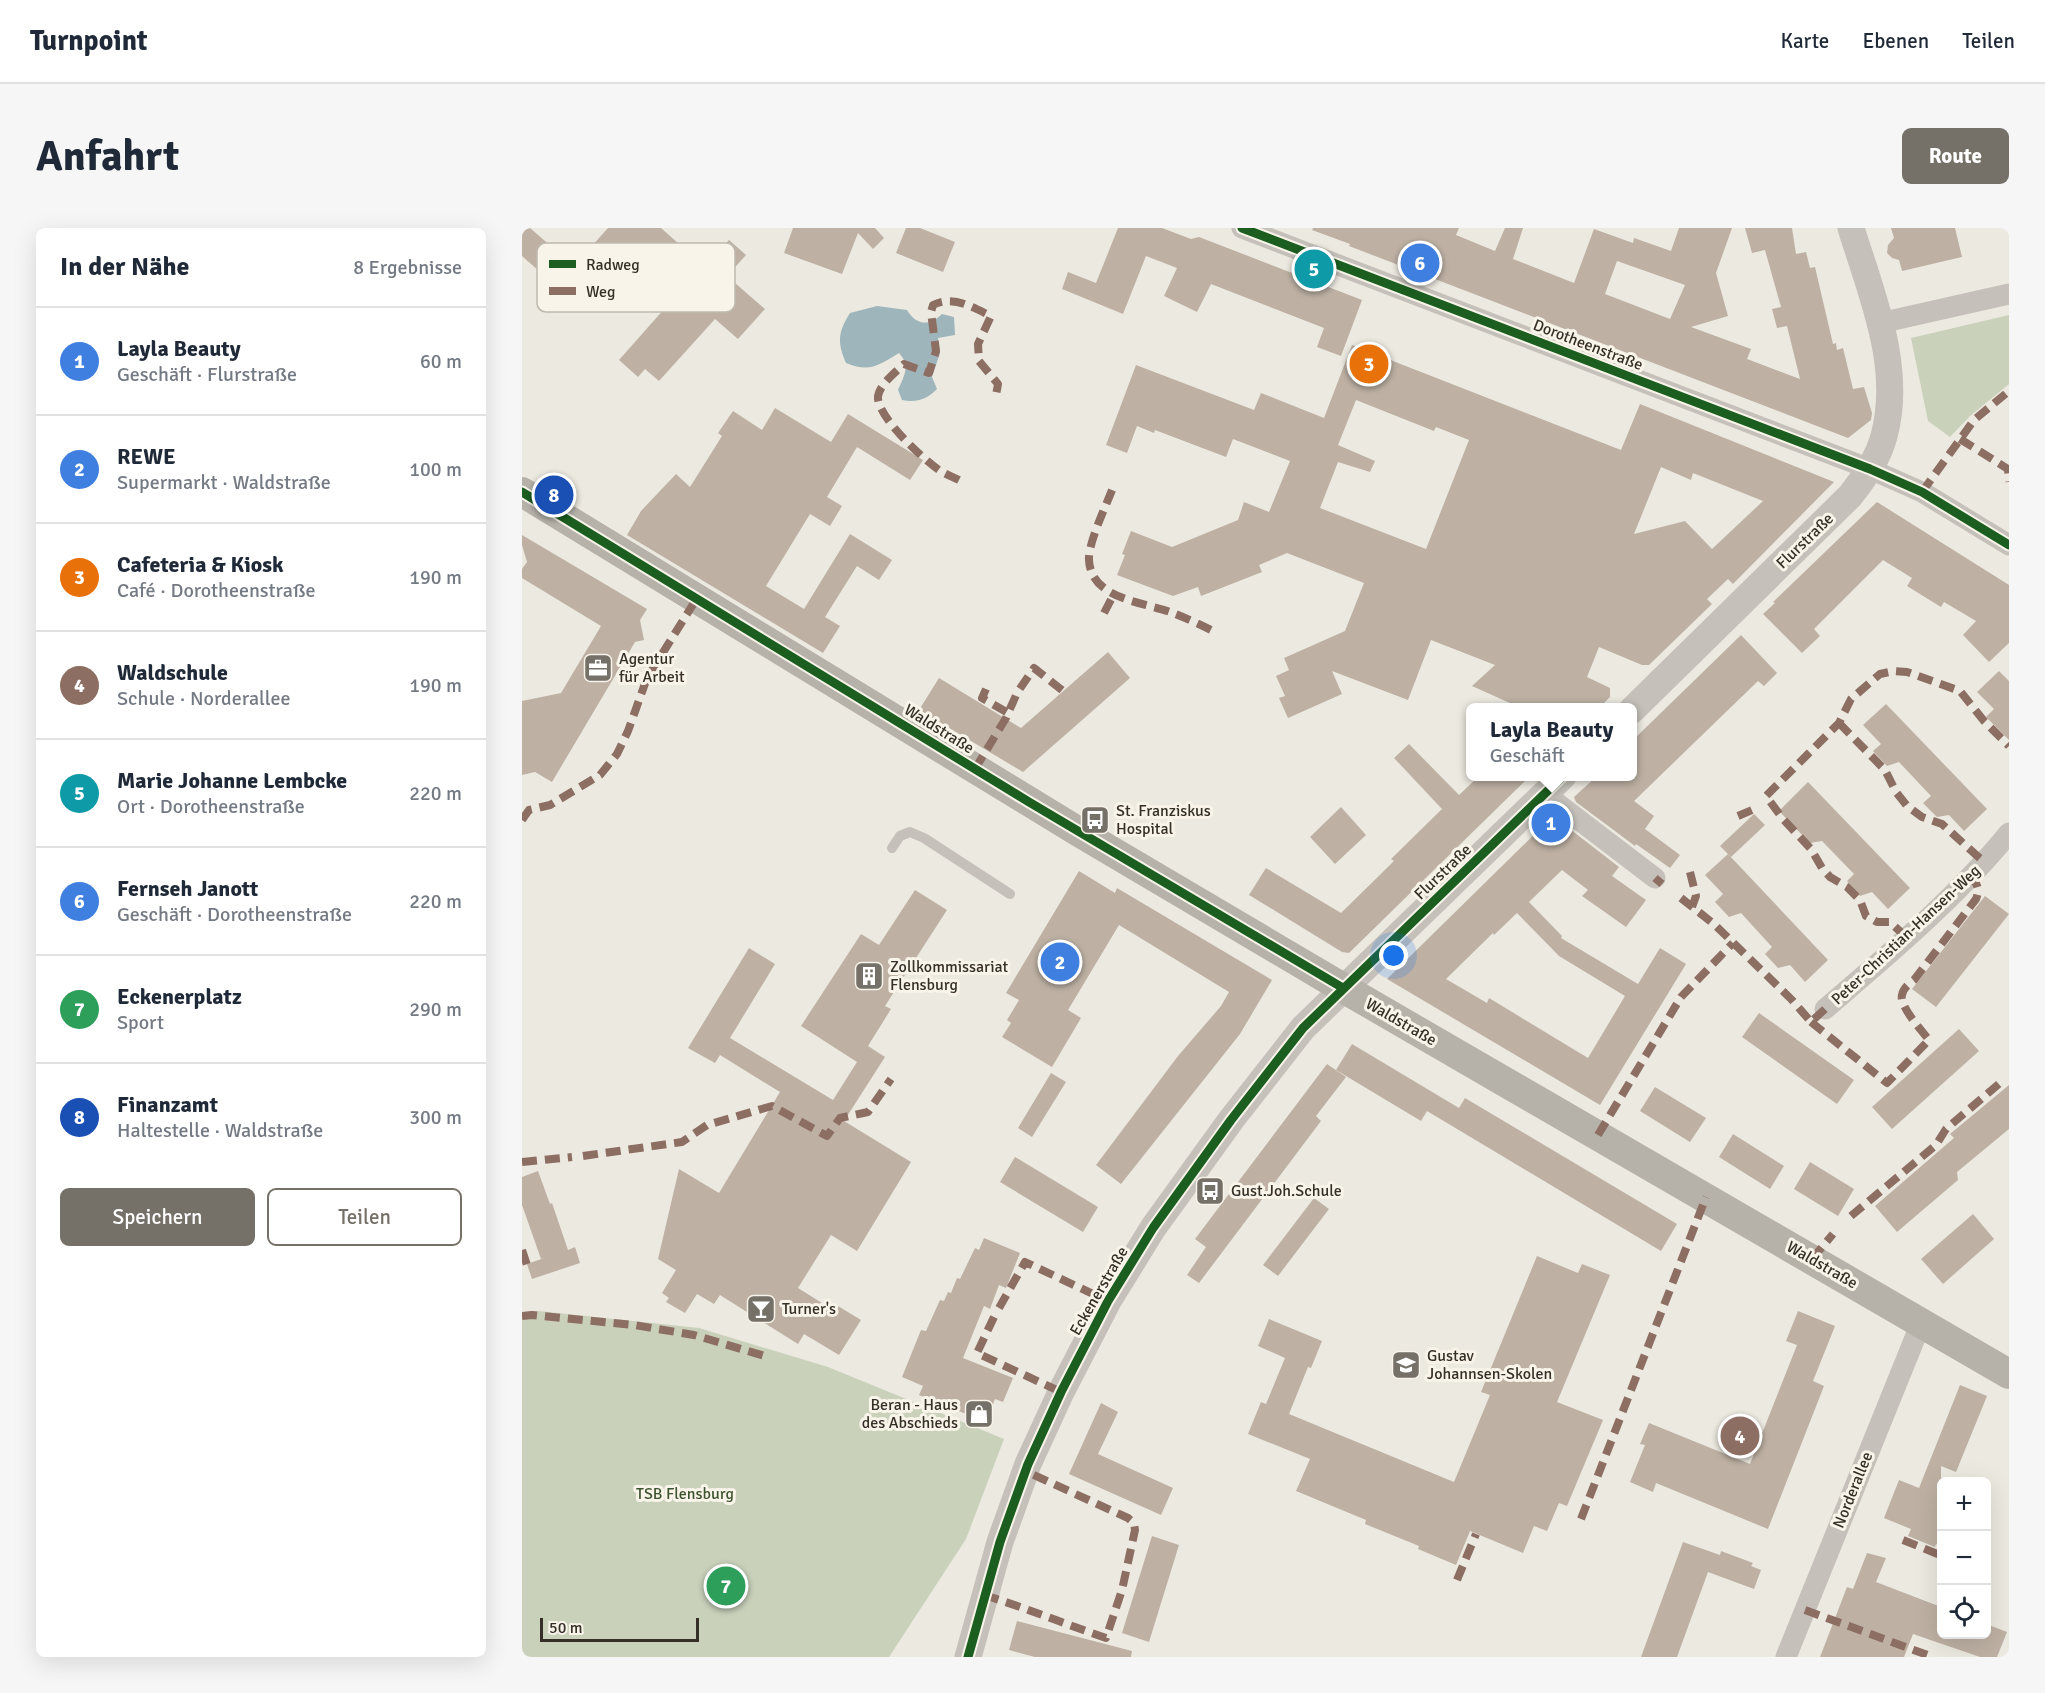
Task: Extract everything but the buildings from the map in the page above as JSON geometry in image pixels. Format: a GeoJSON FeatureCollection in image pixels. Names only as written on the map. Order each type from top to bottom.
{"type":"FeatureCollection","features":[{"type":"Feature","properties":{"kind":"main road","name":"Waldstraße"},"geometry":{"type":"LineString","coordinates":[[522,492],[1029,802],[1343,988],[2009,1374]]}},
{"type":"Feature","properties":{"kind":"street","name":"Dorotheenstraße"},"geometry":{"type":"LineString","coordinates":[[1242,228],[1870,469],[1922,492],[2009,545]]}},
{"type":"Feature","properties":{"kind":"street","name":"Flurstraße"},"geometry":{"type":"LineString","coordinates":[[1637,705],[1850,496],[1870,469],[1884,437],[1889,406],[1889,373],[1880,323],[1851,228]]}},
{"type":"Feature","properties":{"kind":"street"},"geometry":{"type":"LineString","coordinates":[[1880,323],[2009,294]]}},
{"type":"Feature","properties":{"kind":"street","name":"Flurstraße"},"geometry":{"type":"LineString","coordinates":[[1343,988],[1554,785],[1655,878]]}},
{"type":"Feature","properties":{"kind":"street","name":"Peter-Christian-Hansen-Weg"},"geometry":{"type":"LineString","coordinates":[[1825,1010],[1955,893],[1985,863],[2009,833]]}},
{"type":"Feature","properties":{"kind":"street","name":"Eckenerstraße"},"geometry":{"type":"LineString","coordinates":[[968,1657],[1000,1542],[1025,1471],[1061,1392],[1108,1301],[1152,1228],[1231,1120],[1303,1028],[1343,988]]}},
{"type":"Feature","properties":{"kind":"street","name":"Norderallee"},"geometry":{"type":"LineString","coordinates":[[1786,1657],[1922,1323]]}},
{"type":"Feature","properties":{"kind":"lane"},"geometry":{"type":"LineString","coordinates":[[892,848],[900,836],[910,832],[924,838],[1010,894]]}},
{"type":"Feature","properties":{"kind":"green space"},"geometry":{"type":"Polygon","coordinates":[[[2009,315],[2009,384],[1970,416],[1950,437],[1928,421],[1911,338],[2009,315]]]}},
{"type":"Feature","properties":{"kind":"green space","name":"TSB Flensburg"},"geometry":{"type":"Polygon","coordinates":[[[539,1311],[699,1328],[828,1367],[1004,1439],[966,1539],[889,1657],[522,1657],[522,1312],[539,1311]]]}},
{"type":"Feature","properties":{"kind":"water"},"geometry":{"type":"Polygon","coordinates":[[[877,306],[907,310],[914,319],[923,322],[932,321],[942,314],[954,317],[955,335],[938,338],[940,353],[932,377],[937,389],[925,398],[912,401],[902,400],[898,390],[906,367],[899,353],[874,366],[862,367],[846,363],[840,337],[846,320],[850,313],[877,306]]]}},
{"type":"Feature","properties":{"kind":"marked path"},"geometry":{"type":"LineString","coordinates":[[959,480],[941,471],[912,447],[892,425],[879,404],[879,392],[904,364],[929,373],[936,351],[931,312],[933,305],[940,302],[955,302],[991,316],[978,344],[979,361],[998,384],[996,395]]}},
{"type":"Feature","properties":{"kind":"marked path"},"geometry":{"type":"LineString","coordinates":[[1922,492],[1974,420],[2009,391]]}},
{"type":"Feature","properties":{"kind":"marked path"},"geometry":{"type":"LineString","coordinates":[[1960,439],[2008,469],[2009,482]]}},
{"type":"Feature","properties":{"kind":"marked path"},"geometry":{"type":"LineString","coordinates":[[1112,490],[1089,553],[1092,573],[1099,584],[1121,597],[1173,613],[1211,630]]}},
{"type":"Feature","properties":{"kind":"marked path"},"geometry":{"type":"LineString","coordinates":[[1104,613],[1114,594]]}},
{"type":"Feature","properties":{"kind":"marked path"},"geometry":{"type":"LineString","coordinates":[[522,820],[529,810],[550,805],[600,775],[617,754],[647,678],[697,598]]}},
{"type":"Feature","properties":{"kind":"marked path"},"geometry":{"type":"LineString","coordinates":[[975,769],[1006,718],[1017,693],[1034,668],[1063,691]]}},
{"type":"Feature","properties":{"kind":"marked path"},"geometry":{"type":"LineString","coordinates":[[1906,937],[1890,922],[1877,922],[1866,916],[1860,900],[1847,887],[1830,877],[1811,849],[1783,819],[1766,796],[1839,723],[1851,699],[1880,674],[1894,671],[1907,672],[1960,691],[1984,721],[2009,746]]}},
{"type":"Feature","properties":{"kind":"marked path"},"geometry":{"type":"LineString","coordinates":[[986,689],[982,698],[1008,713]]}},
{"type":"Feature","properties":{"kind":"marked path"},"geometry":{"type":"LineString","coordinates":[[1839,723],[1885,770],[1896,792],[1907,806],[1922,817],[1942,824],[1985,863]]}},
{"type":"Feature","properties":{"kind":"marked path"},"geometry":{"type":"LineString","coordinates":[[1738,816],[1752,810]]}},
{"type":"Feature","properties":{"kind":"marked path"},"geometry":{"type":"LineString","coordinates":[[1690,872],[1696,896],[1692,907]]}},
{"type":"Feature","properties":{"kind":"marked path"},"geometry":{"type":"LineString","coordinates":[[1811,1022],[1887,1083],[1929,1040],[1907,1012],[1902,1000],[1903,993],[1906,986],[1914,980],[1976,899],[1978,887],[1971,877]]}},
{"type":"Feature","properties":{"kind":"marked path"},"geometry":{"type":"LineString","coordinates":[[1655,878],[1662,884]]}},
{"type":"Feature","properties":{"kind":"marked path"},"geometry":{"type":"LineString","coordinates":[[1681,898],[1714,924],[1792,1000],[1811,1022],[1825,1009]]}},
{"type":"Feature","properties":{"kind":"marked path"},"geometry":{"type":"LineString","coordinates":[[1598,1135],[1681,997],[1733,943]]}},
{"type":"Feature","properties":{"kind":"marked path"},"geometry":{"type":"LineString","coordinates":[[583,1156],[682,1142],[707,1125],[772,1106],[827,1136],[840,1118],[868,1112],[891,1079]]}},
{"type":"Feature","properties":{"kind":"marked path"},"geometry":{"type":"LineString","coordinates":[[1851,1216],[1936,1145],[1946,1129],[2001,1082]]}},
{"type":"Feature","properties":{"kind":"marked path"},"geometry":{"type":"LineString","coordinates":[[522,1162],[572,1157]]}},
{"type":"Feature","properties":{"kind":"marked path"},"geometry":{"type":"LineString","coordinates":[[1581,1519],[1706,1197]]}},
{"type":"Feature","properties":{"kind":"marked path"},"geometry":{"type":"LineString","coordinates":[[1812,1259],[1833,1234]]}},
{"type":"Feature","properties":{"kind":"marked path"},"geometry":{"type":"LineString","coordinates":[[522,1250],[528,1268]]}},
{"type":"Feature","properties":{"kind":"marked path"},"geometry":{"type":"LineString","coordinates":[[999,1308],[1025,1262],[1108,1301]]}},
{"type":"Feature","properties":{"kind":"marked path"},"geometry":{"type":"LineString","coordinates":[[522,1316],[634,1325],[694,1335],[765,1356]]}},
{"type":"Feature","properties":{"kind":"marked path"},"geometry":{"type":"LineString","coordinates":[[994,1317],[977,1353],[1061,1392]]}},
{"type":"Feature","properties":{"kind":"marked path"},"geometry":{"type":"LineString","coordinates":[[984,1595],[1106,1638],[1122,1590],[1135,1530],[1134,1523],[1128,1518],[1025,1471]]}},
{"type":"Feature","properties":{"kind":"marked path"},"geometry":{"type":"LineString","coordinates":[[1457,1580],[1476,1534]]}},
{"type":"Feature","properties":{"kind":"marked path"},"geometry":{"type":"LineString","coordinates":[[1903,1540],[1937,1554]]}},
{"type":"Feature","properties":{"kind":"marked path"},"geometry":{"type":"LineString","coordinates":[[1805,1610],[1933,1657]]}},
{"type":"Feature","properties":{"kind":"cycle path"},"geometry":{"type":"LineString","coordinates":[[1242,228],[1870,469],[1922,492],[2009,545]]}},
{"type":"Feature","properties":{"kind":"cycle path"},"geometry":{"type":"LineString","coordinates":[[522,492],[1029,802],[1343,988]]}},
{"type":"Feature","properties":{"kind":"cycle path"},"geometry":{"type":"LineString","coordinates":[[968,1657],[1000,1542],[1028,1464],[1061,1392],[1108,1301],[1153,1228],[1231,1120],[1303,1028],[1558,781]]}},
{"type":"Feature","properties":{"kind":"place","name":"Fernseh Janott"},"geometry":{"type":"Point","coordinates":[1420,263]}},
{"type":"Feature","properties":{"kind":"place","name":"Marie Johanne Lembcke"},"geometry":{"type":"Point","coordinates":[1314,269]}},
{"type":"Feature","properties":{"kind":"place","name":"Cafeteria & Kiosk"},"geometry":{"type":"Point","coordinates":[1369,364]}},
{"type":"Feature","properties":{"kind":"place","name":"Finanzamt"},"geometry":{"type":"Point","coordinates":[554,495]}},
{"type":"Feature","properties":{"kind":"place","name":"Agentur für Arbeit"},"geometry":{"type":"Point","coordinates":[598,668]}},
{"type":"Feature","properties":{"kind":"place","name":"St. Franziskus Hospital"},"geometry":{"type":"Point","coordinates":[1095,820]}},
{"type":"Feature","properties":{"kind":"place","name":"Layla Beauty"},"geometry":{"type":"Point","coordinates":[1551,823]}},
{"type":"Feature","properties":{"kind":"place","name":"REWE"},"geometry":{"type":"Point","coordinates":[1060,962]}},
{"type":"Feature","properties":{"kind":"place","name":"Zollkommissariat Flensburg"},"geometry":{"type":"Point","coordinates":[869,976]}},
{"type":"Feature","properties":{"kind":"place","name":"Gust.Joh.Schule"},"geometry":{"type":"Point","coordinates":[1210,1191]}},
{"type":"Feature","properties":{"kind":"place","name":"Turner's"},"geometry":{"type":"Point","coordinates":[761,1309]}},
{"type":"Feature","properties":{"kind":"place","name":"Gustav Johannsen-Skolen"},"geometry":{"type":"Point","coordinates":[1406,1365]}},
{"type":"Feature","properties":{"kind":"place","name":"Beran - Haus des Abschieds"},"geometry":{"type":"Point","coordinates":[979,1414]}},
{"type":"Feature","properties":{"kind":"place","name":"Waldschule"},"geometry":{"type":"Point","coordinates":[1740,1436]}},
{"type":"Feature","properties":{"kind":"place","name":"Eckenerplatz"},"geometry":{"type":"Point","coordinates":[726,1586]}}]}
